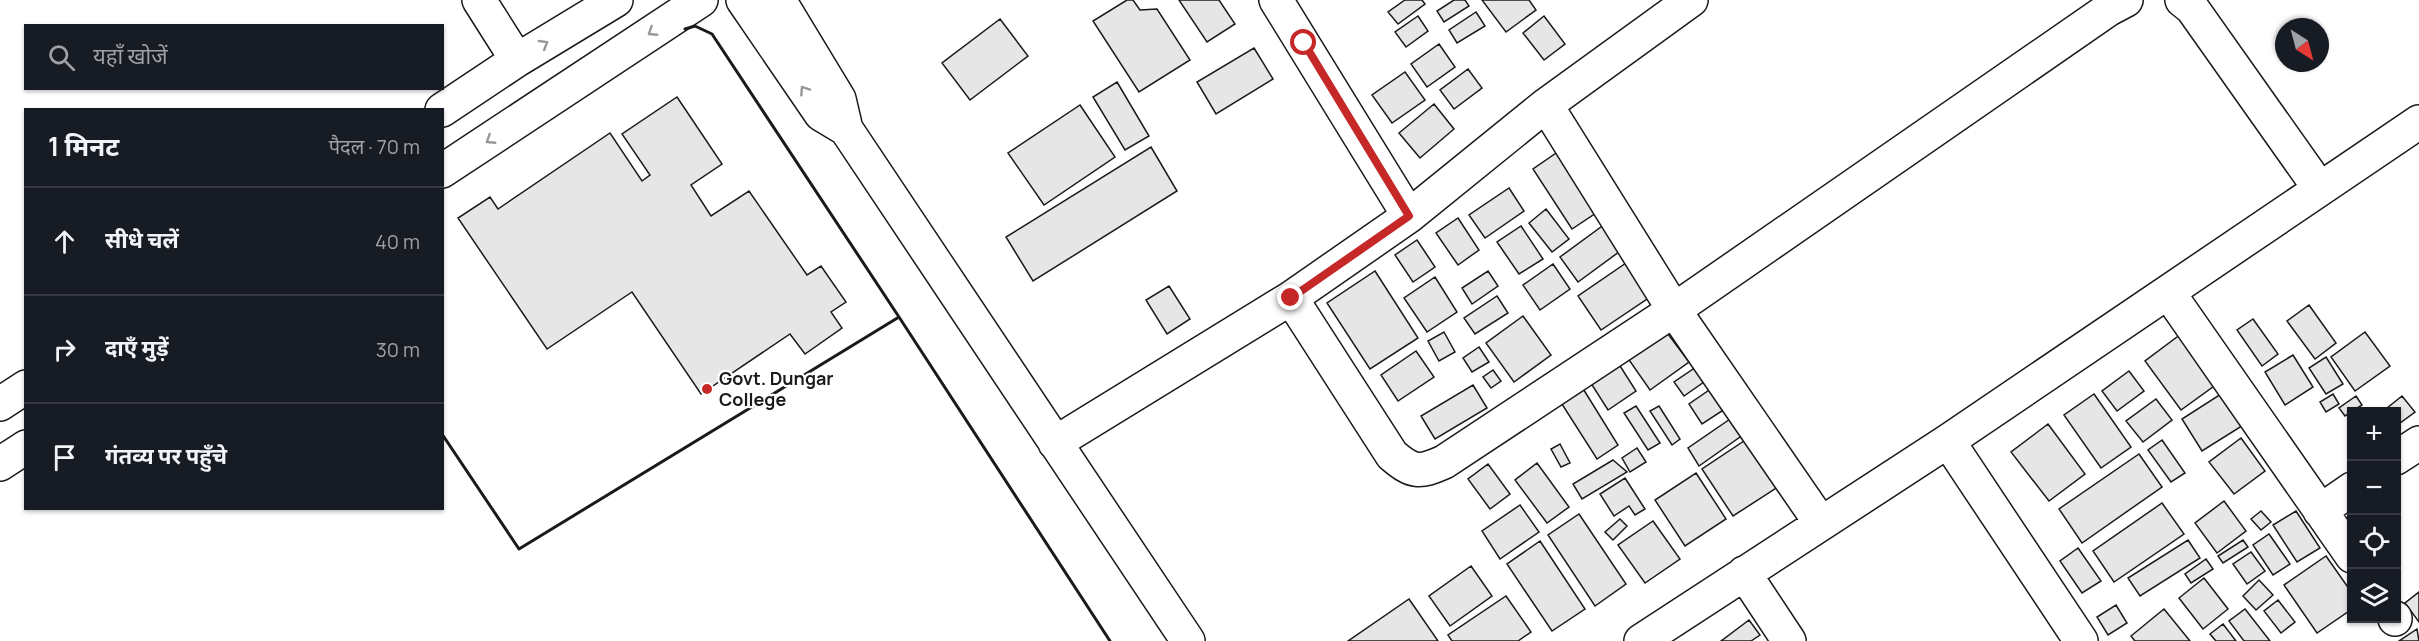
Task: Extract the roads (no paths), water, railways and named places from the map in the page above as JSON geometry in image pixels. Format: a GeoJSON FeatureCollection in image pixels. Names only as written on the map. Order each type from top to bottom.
{"type":"FeatureCollection","features":[{"type":"Feature","properties":{"kind":"street"},"geometry":{"type":"LineString","coordinates":[[479,0],[517,60]]}},
{"type":"Feature","properties":{"kind":"street"},"geometry":{"type":"LineString","coordinates":[[444,109],[517,60],[616,0]]}},
{"type":"Feature","properties":{"kind":"street"},"geometry":{"type":"LineString","coordinates":[[444,170],[701,0]]}},
{"type":"Feature","properties":{"kind":"street"},"geometry":{"type":"LineString","coordinates":[[743,0],[821,114],[846,129]]}},
{"type":"Feature","properties":{"kind":"street"},"geometry":{"type":"LineString","coordinates":[[779,0],[839,99],[846,129],[1188,641]]}},
{"type":"Feature","properties":{"kind":"street"},"geometry":{"type":"LineString","coordinates":[[1276,0],[1409,216]]}},
{"type":"Feature","properties":{"kind":"street"},"geometry":{"type":"LineString","coordinates":[[1055,443],[1291,298],[1409,216],[1546,105],[1691,0]]}},
{"type":"Feature","properties":{"kind":"street"},"geometry":{"type":"LineString","coordinates":[[1291,298],[1392,455],[1407,468],[1423,471],[1444,462],[1674,310],[2109,9],[2126,0]]}},
{"type":"Feature","properties":{"kind":"street"},"geometry":{"type":"LineString","coordinates":[[2182,0],[2192,8],[2320,189]]}},
{"type":"Feature","properties":{"kind":"street"},"geometry":{"type":"LineString","coordinates":[[1546,105],[1674,310],[1821,522]]}},
{"type":"Feature","properties":{"kind":"street"},"geometry":{"type":"LineString","coordinates":[[1641,641],[1948,441],[2419,122]]}},
{"type":"Feature","properties":{"kind":"street"},"geometry":{"type":"LineString","coordinates":[[2168,292],[2347,549]]}},
{"type":"Feature","properties":{"kind":"street"},"geometry":{"type":"LineString","coordinates":[[0,404],[24,388]]}},
{"type":"Feature","properties":{"kind":"street"},"geometry":{"type":"LineString","coordinates":[[1948,441],[2081,641]]}},
{"type":"Feature","properties":{"kind":"street"},"geometry":{"type":"LineString","coordinates":[[2401,456],[2419,443]]}},
{"type":"Feature","properties":{"kind":"street"},"geometry":{"type":"LineString","coordinates":[[0,464],[24,448]]}},
{"type":"Feature","properties":{"kind":"street"},"geometry":{"type":"LineString","coordinates":[[2320,511],[2347,492]]}},
{"type":"Feature","properties":{"kind":"street"},"geometry":{"type":"LineString","coordinates":[[1744,573],[1790,641]]}},
{"type":"Feature","properties":{"kind":"place","name":"Govt. Dungar College"},"geometry":{"type":"Point","coordinates":[707,389]}}]}
